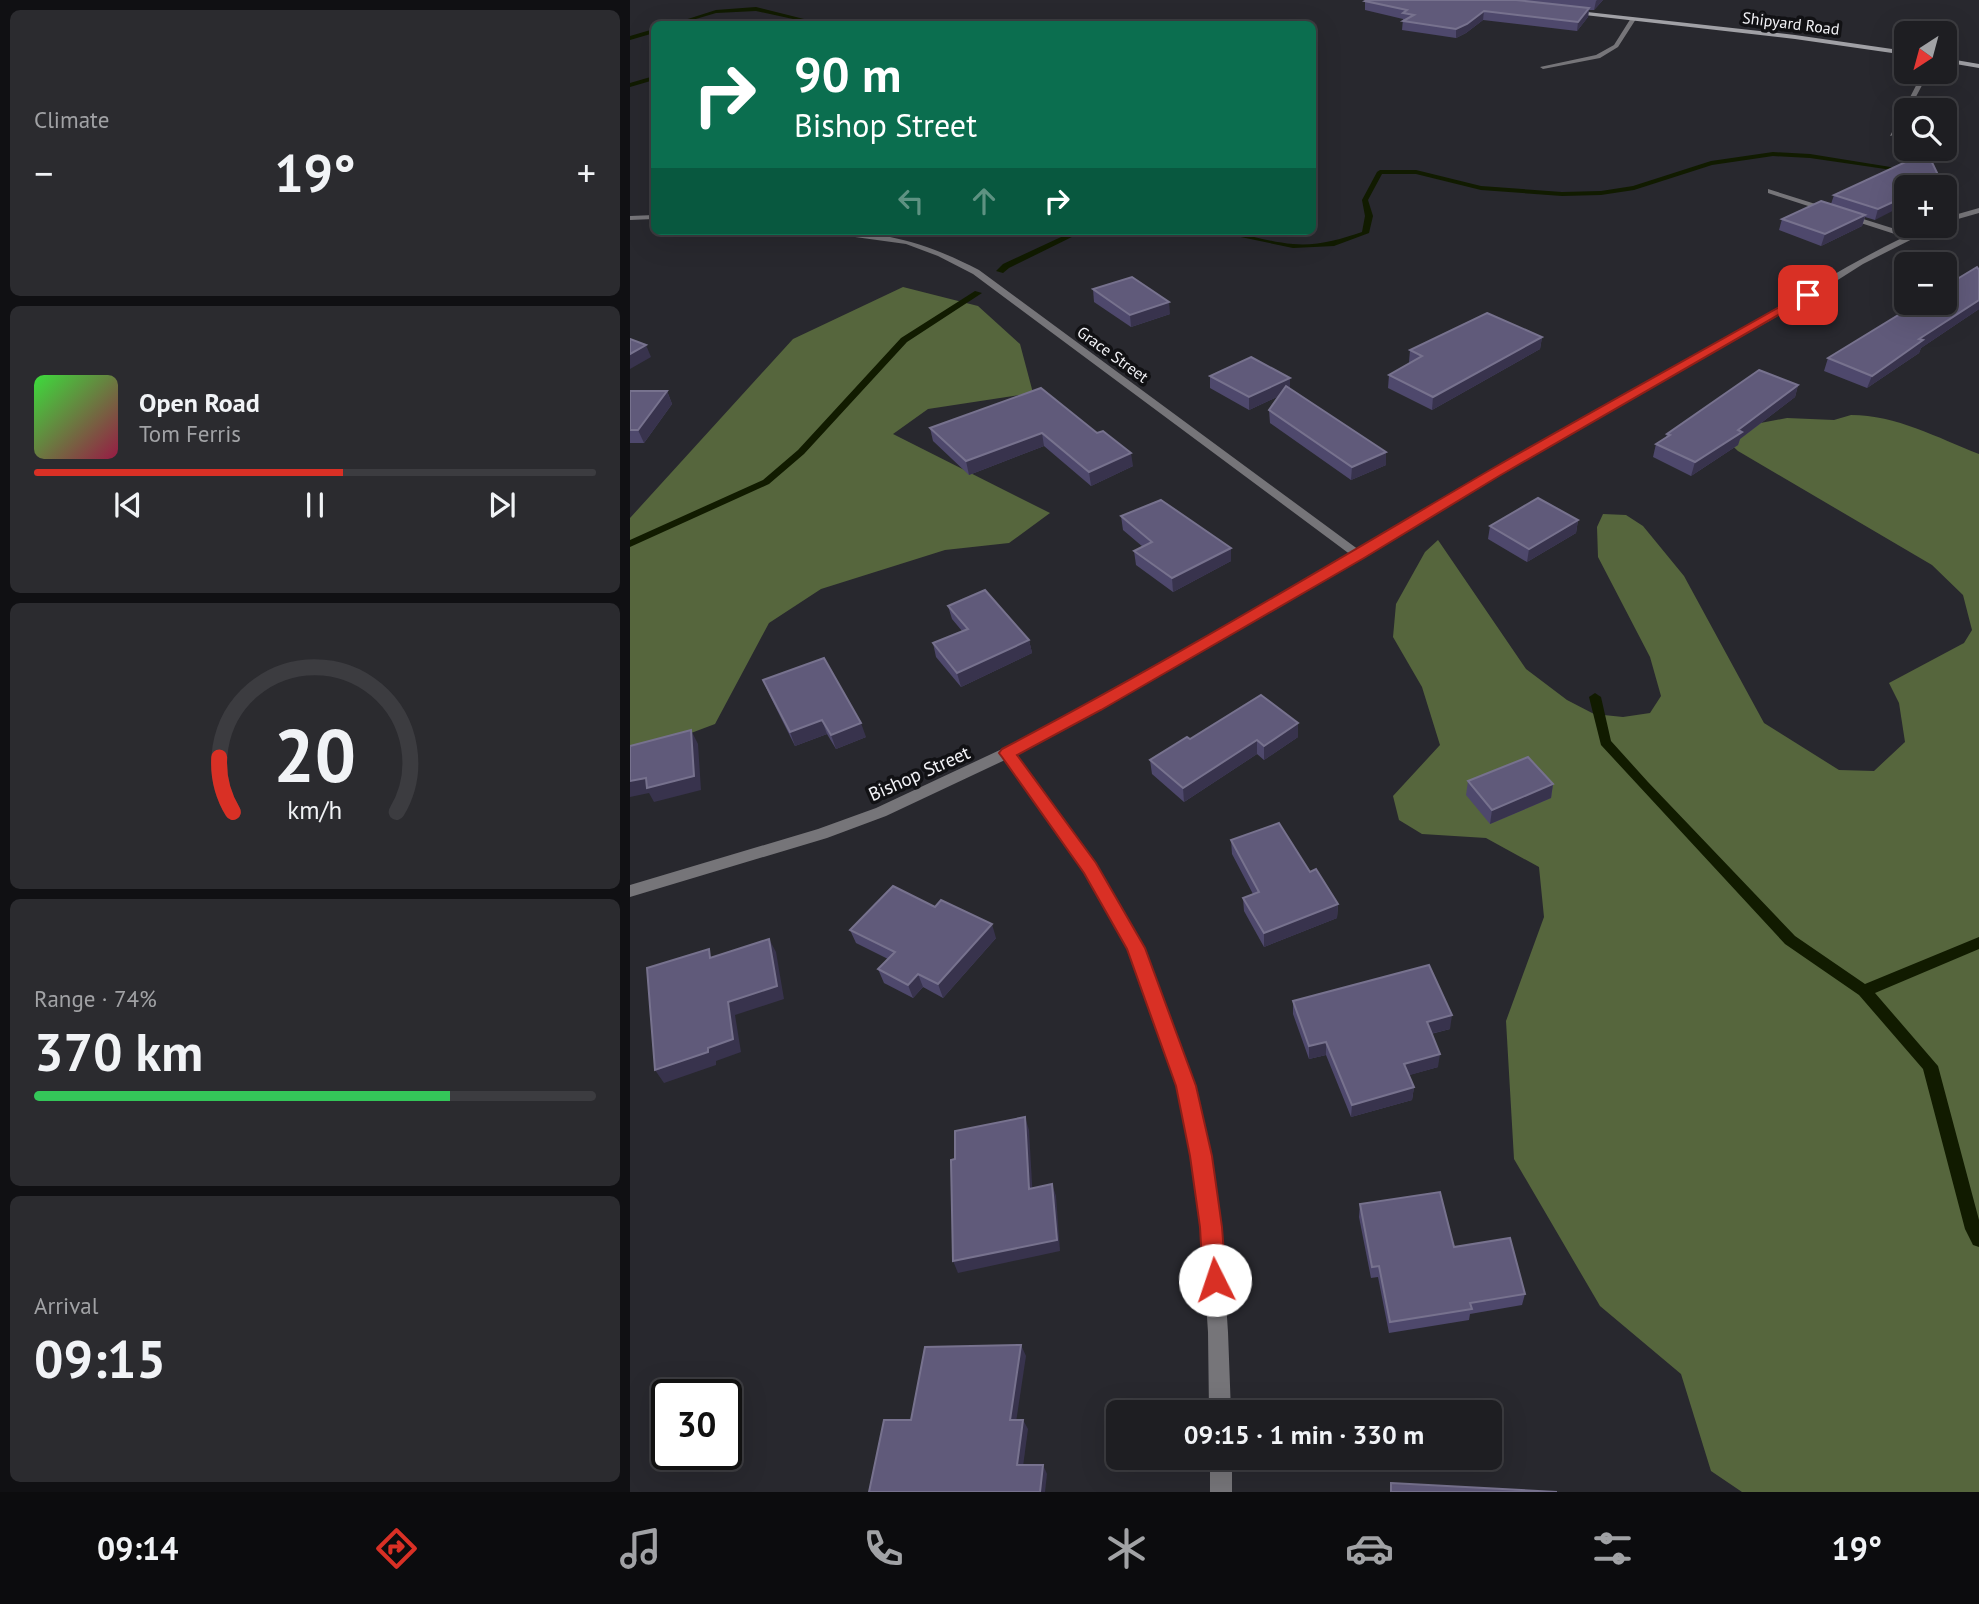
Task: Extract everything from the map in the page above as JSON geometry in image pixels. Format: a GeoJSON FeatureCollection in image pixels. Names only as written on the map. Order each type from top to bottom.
{"type":"FeatureCollection","features":[{"type":"Feature","properties":{"kind":"street","name":"Shipyard Road"},"geometry":{"type":"LineString","coordinates":[[1556,11],[1819,40],[1894,51]]}},
{"type":"Feature","properties":{"kind":"street"},"geometry":{"type":"LineString","coordinates":[[1543,67],[1598,57],[1616,46],[1633,19]]}},
{"type":"Feature","properties":{"kind":"street"},"geometry":{"type":"LineString","coordinates":[[1957,62],[1979,66]]}},
{"type":"Feature","properties":{"kind":"street"},"geometry":{"type":"LineString","coordinates":[[1892,134],[1919,84]]}},
{"type":"Feature","properties":{"kind":"street"},"geometry":{"type":"LineString","coordinates":[[1771,191],[1894,231]]}},
{"type":"Feature","properties":{"kind":"street"},"geometry":{"type":"LineString","coordinates":[[1957,217],[1979,210]]}},
{"type":"Feature","properties":{"kind":"street"},"geometry":{"type":"LineString","coordinates":[[630,218],[651,217]]}},
{"type":"Feature","properties":{"kind":"street","name":"Grace Street"},"geometry":{"type":"LineString","coordinates":[[855,235],[907,242],[941,254],[976,272],[1359,555]]}},
{"type":"Feature","properties":{"kind":"street","name":"Bishop Street"},"geometry":{"type":"LineString","coordinates":[[630,891],[796,842],[869,817],[1007,753],[1096,706],[1359,555],[1506,467],[1808,295],[1834,276],[1910,238]]}},
{"type":"Feature","properties":{"kind":"street"},"geometry":{"type":"LineString","coordinates":[[1007,753],[1090,868],[1135,948],[1186,1086],[1201,1156],[1211,1227],[1219,1332],[1220,1400]]}},
{"type":"Feature","properties":{"kind":"street"},"geometry":{"type":"LineString","coordinates":[[1221,1470],[1221,1492]]}},
{"type":"Feature","properties":{"kind":"green space"},"geometry":{"type":"Polygon","coordinates":[[[903,287],[978,306],[1020,344],[1033,393],[928,409],[893,434],[1050,513],[1009,543],[945,550],[821,589],[769,623],[715,724],[630,756],[630,518],[793,339],[903,287]]]}},
{"type":"Feature","properties":{"kind":"green space"},"geometry":{"type":"Polygon","coordinates":[[[1851,415],[1900,423],[1979,454],[1979,1492],[1742,1492],[1711,1471],[1681,1374],[1600,1306],[1514,1159],[1506,1021],[1544,917],[1539,867],[1486,838],[1422,834],[1399,820],[1393,796],[1440,745],[1422,687],[1393,637],[1396,604],[1425,552],[1438,540],[1526,669],[1567,700],[1594,714],[1623,717],[1650,713],[1661,696],[1650,657],[1598,557],[1597,527],[1603,514],[1626,515],[1643,526],[1684,576],[1764,723],[1839,770],[1874,771],[1905,742],[1899,703],[1889,683],[1964,643],[1972,630],[1963,595],[1932,565],[1738,451],[1726,440],[1729,429],[1787,418],[1834,420],[1851,415]]]}},
{"type":"Feature","properties":{"kind":"building"},"geometry":{"type":"Polygon","coordinates":[[[1516,0],[1589,8],[1578,22],[1484,11],[1456,29],[1403,21],[1414,15],[1403,13],[1407,10],[1365,1],[1516,0]]]}},
{"type":"Feature","properties":{"kind":"building"},"geometry":{"type":"Polygon","coordinates":[[[1908,161],[1931,161],[1938,175],[1894,175],[1894,202],[1878,209],[1834,195],[1908,161]]]}},
{"type":"Feature","properties":{"kind":"building"},"geometry":{"type":"Polygon","coordinates":[[[1821,201],[1865,215],[1825,234],[1782,219],[1821,201]]]}},
{"type":"Feature","properties":{"kind":"building"},"geometry":{"type":"Polygon","coordinates":[[[1977,267],[1979,270],[1979,300],[1957,314],[1957,279],[1977,267]]]}},
{"type":"Feature","properties":{"kind":"building"},"geometry":{"type":"Polygon","coordinates":[[[1132,277],[1169,302],[1130,315],[1093,289],[1132,277]]]}},
{"type":"Feature","properties":{"kind":"building"},"geometry":{"type":"Polygon","coordinates":[[[1487,313],[1542,337],[1433,397],[1389,375],[1422,356],[1410,350],[1487,313]]]}},
{"type":"Feature","properties":{"kind":"building"},"geometry":{"type":"Polygon","coordinates":[[[1898,315],[1956,315],[1919,339],[1923,340],[1872,376],[1828,358],[1898,315]]]}},
{"type":"Feature","properties":{"kind":"building"},"geometry":{"type":"Polygon","coordinates":[[[630,339],[646,345],[630,354],[630,339]]]}},
{"type":"Feature","properties":{"kind":"building"},"geometry":{"type":"Polygon","coordinates":[[[1251,357],[1290,378],[1249,397],[1210,376],[1251,357]]]}},
{"type":"Feature","properties":{"kind":"building"},"geometry":{"type":"Polygon","coordinates":[[[1759,370],[1798,385],[1738,430],[1742,432],[1695,462],[1656,444],[1670,435],[1667,434],[1759,370]]]}},
{"type":"Feature","properties":{"kind":"building"},"geometry":{"type":"Polygon","coordinates":[[[1286,386],[1386,452],[1352,467],[1269,410],[1286,386]]]}},
{"type":"Feature","properties":{"kind":"building"},"geometry":{"type":"Polygon","coordinates":[[[1041,388],[1097,433],[1103,431],[1131,453],[1089,472],[1042,433],[966,461],[930,428],[1041,388]]]}},
{"type":"Feature","properties":{"kind":"building"},"geometry":{"type":"Polygon","coordinates":[[[630,391],[667,391],[638,430],[630,430],[630,391]]]}},
{"type":"Feature","properties":{"kind":"building"},"geometry":{"type":"Polygon","coordinates":[[[1538,498],[1578,520],[1529,549],[1490,526],[1538,498]]]}},
{"type":"Feature","properties":{"kind":"building"},"geometry":{"type":"Polygon","coordinates":[[[1161,500],[1231,548],[1172,578],[1134,551],[1152,542],[1121,516],[1161,500]]]}},
{"type":"Feature","properties":{"kind":"building"},"geometry":{"type":"Polygon","coordinates":[[[985,590],[1029,640],[957,673],[933,643],[968,629],[948,606],[985,590]]]}},
{"type":"Feature","properties":{"kind":"building"},"geometry":{"type":"Polygon","coordinates":[[[824,658],[861,723],[831,735],[822,720],[790,732],[763,680],[824,658]]]}},
{"type":"Feature","properties":{"kind":"building"},"geometry":{"type":"Polygon","coordinates":[[[1261,695],[1298,723],[1264,746],[1257,740],[1183,788],[1150,760],[1187,737],[1190,739],[1261,695]]]}},
{"type":"Feature","properties":{"kind":"building"},"geometry":{"type":"Polygon","coordinates":[[[691,730],[694,776],[647,788],[646,778],[630,781],[630,746],[691,730]]]}},
{"type":"Feature","properties":{"kind":"building"},"geometry":{"type":"Polygon","coordinates":[[[1528,757],[1553,784],[1492,810],[1468,781],[1528,757]]]}},
{"type":"Feature","properties":{"kind":"building"},"geometry":{"type":"Polygon","coordinates":[[[1279,823],[1310,872],[1316,869],[1338,904],[1264,933],[1243,898],[1259,892],[1231,840],[1279,823]]]}},
{"type":"Feature","properties":{"kind":"building"},"geometry":{"type":"Polygon","coordinates":[[[893,886],[935,907],[941,900],[992,924],[938,984],[918,974],[908,985],[878,969],[895,952],[850,930],[893,886]]]}},
{"type":"Feature","properties":{"kind":"building"},"geometry":{"type":"Polygon","coordinates":[[[769,939],[777,986],[728,1002],[733,1039],[708,1048],[708,1052],[655,1070],[647,968],[709,949],[710,958],[769,939]]]}},
{"type":"Feature","properties":{"kind":"building"},"geometry":{"type":"Polygon","coordinates":[[[1429,965],[1452,1015],[1427,1022],[1440,1054],[1404,1064],[1414,1087],[1352,1105],[1326,1042],[1309,1046],[1293,1001],[1429,965]]]}},
{"type":"Feature","properties":{"kind":"building"},"geometry":{"type":"Polygon","coordinates":[[[1025,1117],[1029,1189],[1052,1184],[1057,1240],[953,1261],[951,1160],[955,1159],[955,1131],[1025,1117]]]}},
{"type":"Feature","properties":{"kind":"building"},"geometry":{"type":"Polygon","coordinates":[[[1440,1192],[1454,1247],[1510,1238],[1525,1294],[1470,1303],[1472,1309],[1390,1322],[1379,1266],[1372,1267],[1360,1204],[1440,1192]]]}},
{"type":"Feature","properties":{"kind":"building"},"geometry":{"type":"Polygon","coordinates":[[[1021,1345],[1010,1420],[1023,1420],[1017,1465],[1043,1465],[1040,1492],[869,1492],[884,1420],[911,1420],[925,1347],[1021,1345]]]}},
{"type":"Feature","properties":{"kind":"building"},"geometry":{"type":"Polygon","coordinates":[[[1391,1483],[1557,1492],[1391,1492],[1391,1483]]]}},
{"type":"Feature","properties":{"kind":"waterway"},"geometry":{"type":"LineString","coordinates":[[685,21],[716,12],[756,9],[808,21]]}},
{"type":"Feature","properties":{"kind":"waterway"},"geometry":{"type":"LineString","coordinates":[[630,38],[651,32]]}},
{"type":"Feature","properties":{"kind":"waterway"},"geometry":{"type":"LineString","coordinates":[[630,85],[651,79]]}},
{"type":"Feature","properties":{"kind":"waterway"},"geometry":{"type":"LineString","coordinates":[[1237,235],[1293,246],[1334,244],[1365,233],[1369,216],[1365,200],[1380,172],[1416,172],[1481,188],[1562,194],[1601,193],[1634,188],[1711,163],[1773,154],[1810,156],[1906,170]]}},
{"type":"Feature","properties":{"kind":"waterway"},"geometry":{"type":"LineString","coordinates":[[1000,271],[1072,235]]}},
{"type":"Feature","properties":{"kind":"waterway"},"geometry":{"type":"LineString","coordinates":[[630,544],[766,482],[801,452],[904,340],[978,293]]}},
{"type":"Feature","properties":{"kind":"waterway"},"geometry":{"type":"LineString","coordinates":[[1595,697],[1605,742],[1644,785],[1790,940],[1864,991]]}},
{"type":"Feature","properties":{"kind":"waterway"},"geometry":{"type":"LineString","coordinates":[[1864,991],[1979,943]]}},
{"type":"Feature","properties":{"kind":"waterway"},"geometry":{"type":"LineString","coordinates":[[1864,991],[1930,1066],[1973,1229],[1979,1239]]}},
{"type":"Feature","properties":{"kind":"route"},"geometry":{"type":"LineString","coordinates":[[1215,1280],[1201,1156],[1186,1086],[1135,948],[1090,868],[1007,753],[1096,706],[1359,555],[1494,473],[1808,295]]}}]}
